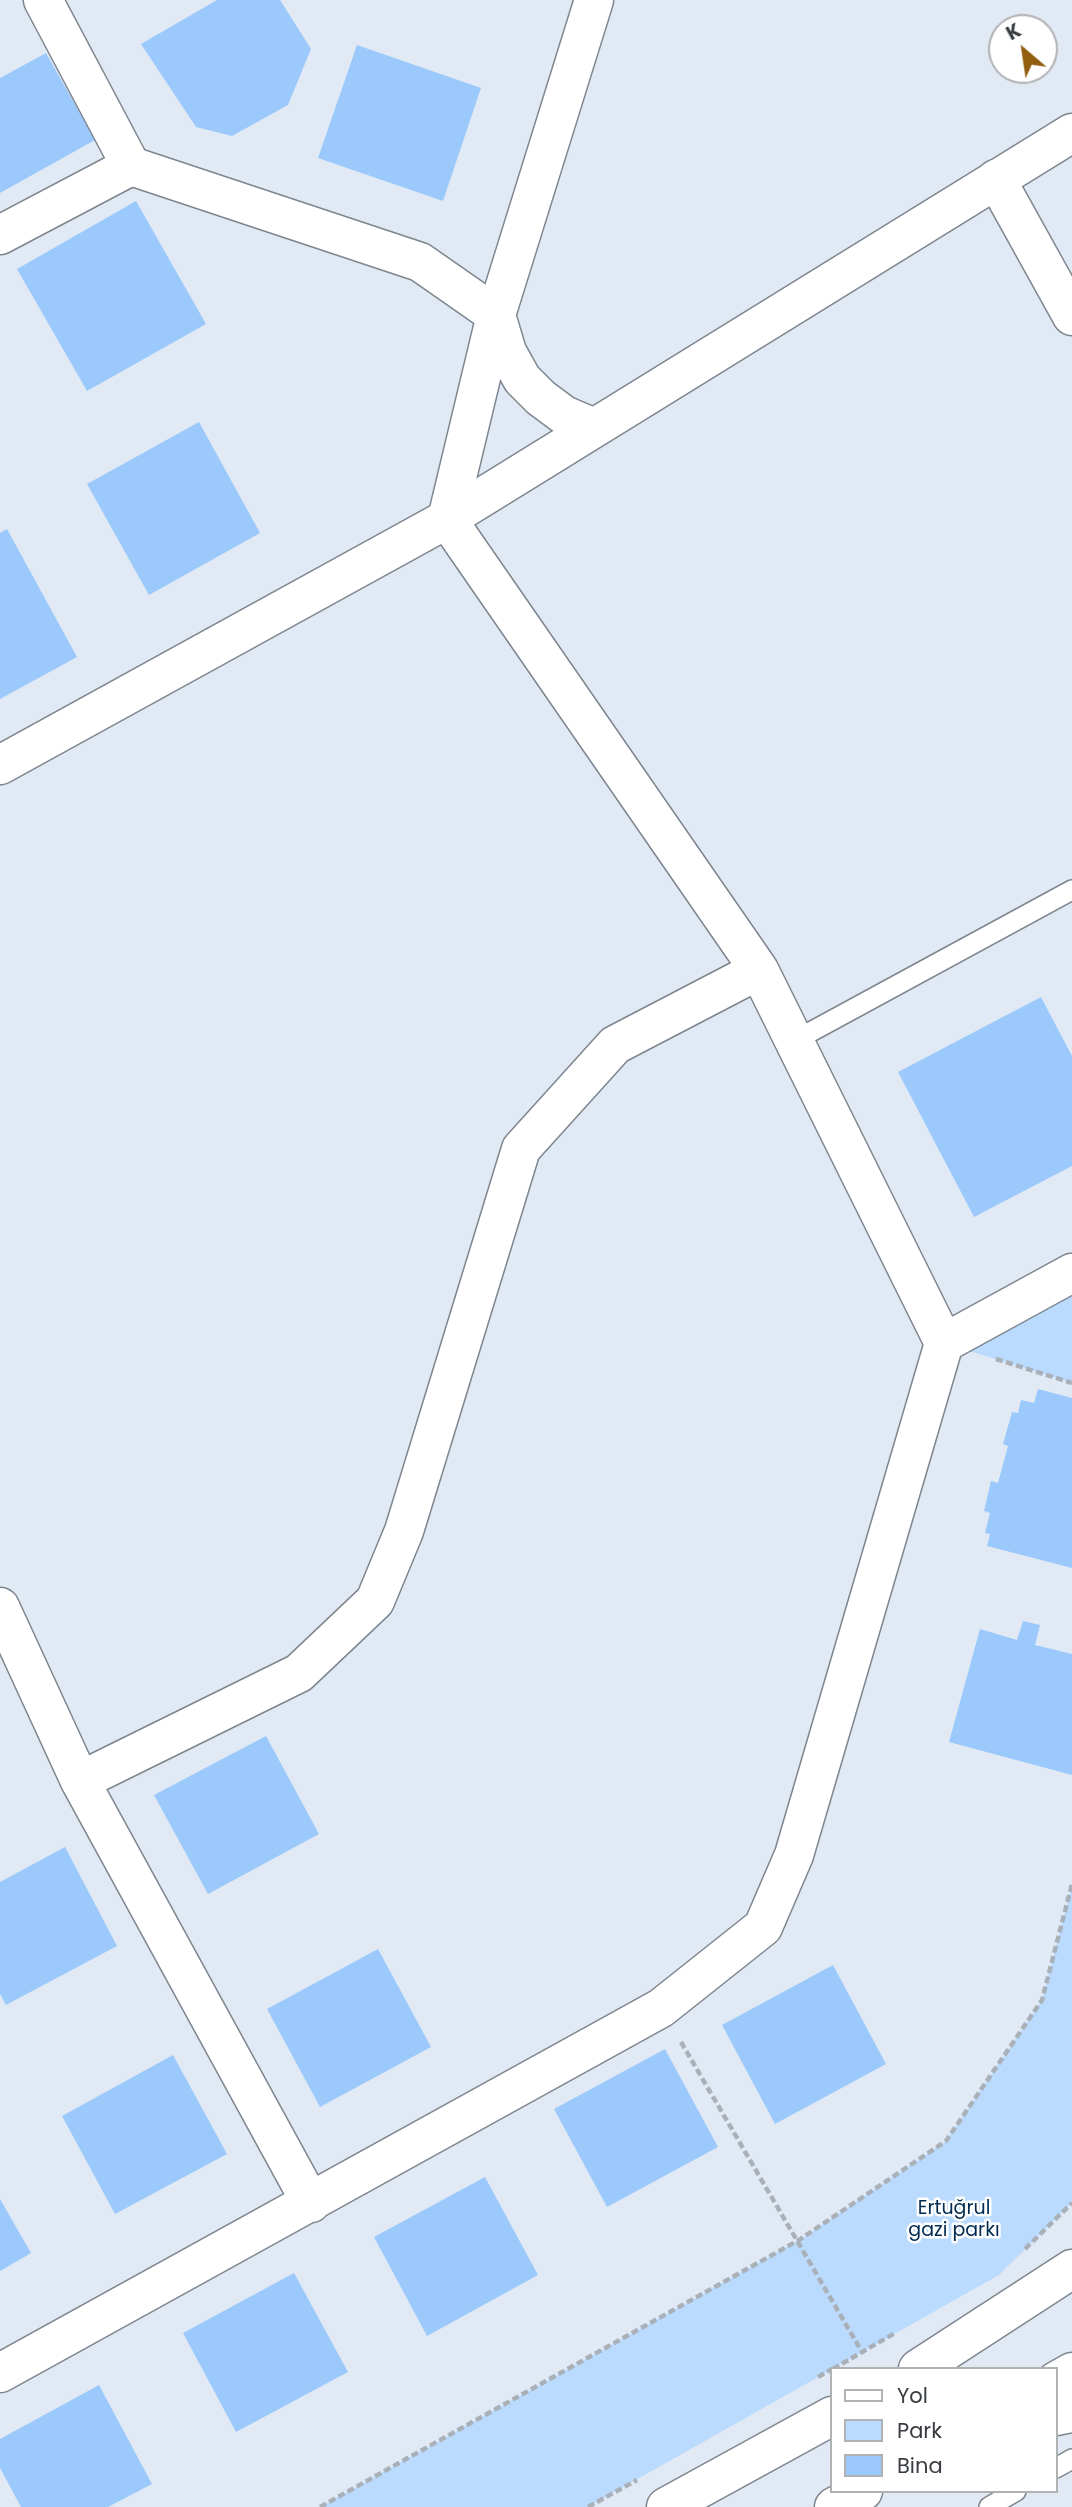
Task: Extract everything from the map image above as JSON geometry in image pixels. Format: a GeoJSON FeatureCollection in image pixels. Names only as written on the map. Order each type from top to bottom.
{"type":"FeatureCollection","features":[{"type":"Feature","properties":{"kind":"street"},"geometry":{"type":"LineString","coordinates":[[43,0],[131,166],[420,262],[496,315],[507,352],[522,379],[541,398],[564,415],[592,427]]}},
{"type":"Feature","properties":{"kind":"street"},"geometry":{"type":"LineString","coordinates":[[0,2373],[661,2008],[763,1927],[794,1855],[944,1343],[759,970],[447,519],[496,315],[594,0]]}},
{"type":"Feature","properties":{"kind":"street"},"geometry":{"type":"LineString","coordinates":[[0,765],[447,519],[1072,133]]}},
{"type":"Feature","properties":{"kind":"street"},"geometry":{"type":"LineString","coordinates":[[0,235],[131,166]]}},
{"type":"Feature","properties":{"kind":"street"},"geometry":{"type":"LineString","coordinates":[[996,179],[1072,316]]}},
{"type":"Feature","properties":{"kind":"street"},"geometry":{"type":"LineString","coordinates":[[80,1781],[299,1673],[375,1601],[404,1531],[522,1149],[615,1045],[759,970]]}},
{"type":"Feature","properties":{"kind":"street"},"geometry":{"type":"LineString","coordinates":[[944,1343],[1072,1273]]}},
{"type":"Feature","properties":{"kind":"street"},"geometry":{"type":"LineString","coordinates":[[0,1607],[80,1781],[312,2203]]}},
{"type":"Feature","properties":{"kind":"street"},"geometry":{"type":"LineString","coordinates":[[921,2367],[1072,2269]]}},
{"type":"Feature","properties":{"kind":"street"},"geometry":{"type":"LineString","coordinates":[[666,2507],[830,2417]]}},
{"type":"Feature","properties":{"kind":"street"},"geometry":{"type":"LineString","coordinates":[[834,2507],[859,2493]]}},
{"type":"Feature","properties":{"kind":"lane"},"geometry":{"type":"LineString","coordinates":[[794,1041],[1072,890]]}},
{"type":"Feature","properties":{"kind":"lane"},"geometry":{"type":"LineString","coordinates":[[989,2507],[1013,2493]]}},
{"type":"Feature","properties":{"kind":"path"},"geometry":{"type":"LineString","coordinates":[[944,1343],[1072,1383]]}},
{"type":"Feature","properties":{"kind":"path"},"geometry":{"type":"LineString","coordinates":[[320,2507],[799,2240],[946,2141],[1042,2000],[1072,1884]]}},
{"type":"Feature","properties":{"kind":"path"},"geometry":{"type":"LineString","coordinates":[[661,2008],[799,2240],[862,2352]]}},
{"type":"Feature","properties":{"kind":"green space"},"geometry":{"type":"Polygon","coordinates":[[[1072,1273],[1072,1383],[944,1343],[1072,1273]]]}},
{"type":"Feature","properties":{"kind":"green space","name":"Ertuğrul gazi parkı"},"geometry":{"type":"Polygon","coordinates":[[[1072,1884],[1072,2203],[999,2275],[836,2367],[830,2367],[830,2370],[588,2507],[320,2507],[799,2240],[946,2141],[1042,2000],[1072,1884]]]}},
{"type":"Feature","properties":{"kind":"building"},"geometry":{"type":"Polygon","coordinates":[[[217,0],[280,0],[311,49],[288,105],[232,136],[196,127],[141,44],[217,0]]]}},
{"type":"Feature","properties":{"kind":"building"},"geometry":{"type":"Polygon","coordinates":[[[357,45],[481,88],[443,201],[318,158],[357,45]]]}},
{"type":"Feature","properties":{"kind":"building"},"geometry":{"type":"Polygon","coordinates":[[[46,53],[95,140],[0,193],[0,78],[46,53]]]}},
{"type":"Feature","properties":{"kind":"building"},"geometry":{"type":"Polygon","coordinates":[[[136,201],[206,324],[87,391],[17,269],[136,201]]]}},
{"type":"Feature","properties":{"kind":"building"},"geometry":{"type":"Polygon","coordinates":[[[199,422],[260,533],[149,595],[87,484],[199,422]]]}},
{"type":"Feature","properties":{"kind":"building"},"geometry":{"type":"Polygon","coordinates":[[[7,529],[77,657],[0,699],[0,533],[7,529]]]}},
{"type":"Feature","properties":{"kind":"building"},"geometry":{"type":"Polygon","coordinates":[[[1041,997],[1072,1056],[1072,1166],[974,1217],[898,1072],[1041,997]]]}},
{"type":"Feature","properties":{"kind":"building"},"geometry":{"type":"Polygon","coordinates":[[[1038,1389],[1072,1398],[1072,1568],[987,1546],[990,1534],[985,1533],[990,1513],[984,1511],[991,1481],[998,1483],[1008,1446],[1003,1444],[1012,1412],[1018,1413],[1021,1400],[1034,1403],[1038,1389]]]}},
{"type":"Feature","properties":{"kind":"building"},"geometry":{"type":"Polygon","coordinates":[[[1023,1621],[1040,1625],[1035,1645],[1072,1654],[1072,1775],[949,1742],[980,1629],[1017,1640],[1023,1621]]]}},
{"type":"Feature","properties":{"kind":"building"},"geometry":{"type":"Polygon","coordinates":[[[266,1736],[319,1834],[208,1894],[154,1795],[266,1736]]]}},
{"type":"Feature","properties":{"kind":"building"},"geometry":{"type":"Polygon","coordinates":[[[65,1847],[117,1946],[6,2005],[0,1994],[0,1882],[65,1847]]]}},
{"type":"Feature","properties":{"kind":"building"},"geometry":{"type":"Polygon","coordinates":[[[378,1949],[431,2047],[320,2107],[267,2009],[378,1949]]]}},
{"type":"Feature","properties":{"kind":"building"},"geometry":{"type":"Polygon","coordinates":[[[833,1965],[886,2064],[775,2124],[722,2025],[833,1965]]]}},
{"type":"Feature","properties":{"kind":"building"},"geometry":{"type":"Polygon","coordinates":[[[665,2049],[718,2147],[607,2207],[554,2109],[665,2049]]]}},
{"type":"Feature","properties":{"kind":"building"},"geometry":{"type":"Polygon","coordinates":[[[173,2055],[227,2154],[115,2214],[62,2116],[173,2055]]]}},
{"type":"Feature","properties":{"kind":"building"},"geometry":{"type":"Polygon","coordinates":[[[485,2177],[538,2275],[427,2336],[374,2237],[485,2177]]]}},
{"type":"Feature","properties":{"kind":"building"},"geometry":{"type":"Polygon","coordinates":[[[0,2199],[31,2253],[0,2271],[0,2199]]]}},
{"type":"Feature","properties":{"kind":"building"},"geometry":{"type":"Polygon","coordinates":[[[294,2273],[348,2372],[236,2432],[183,2333],[294,2273]]]}},
{"type":"Feature","properties":{"kind":"building"},"geometry":{"type":"Polygon","coordinates":[[[99,2385],[152,2484],[108,2507],[21,2507],[0,2468],[0,2439],[99,2385]]]}}]}
